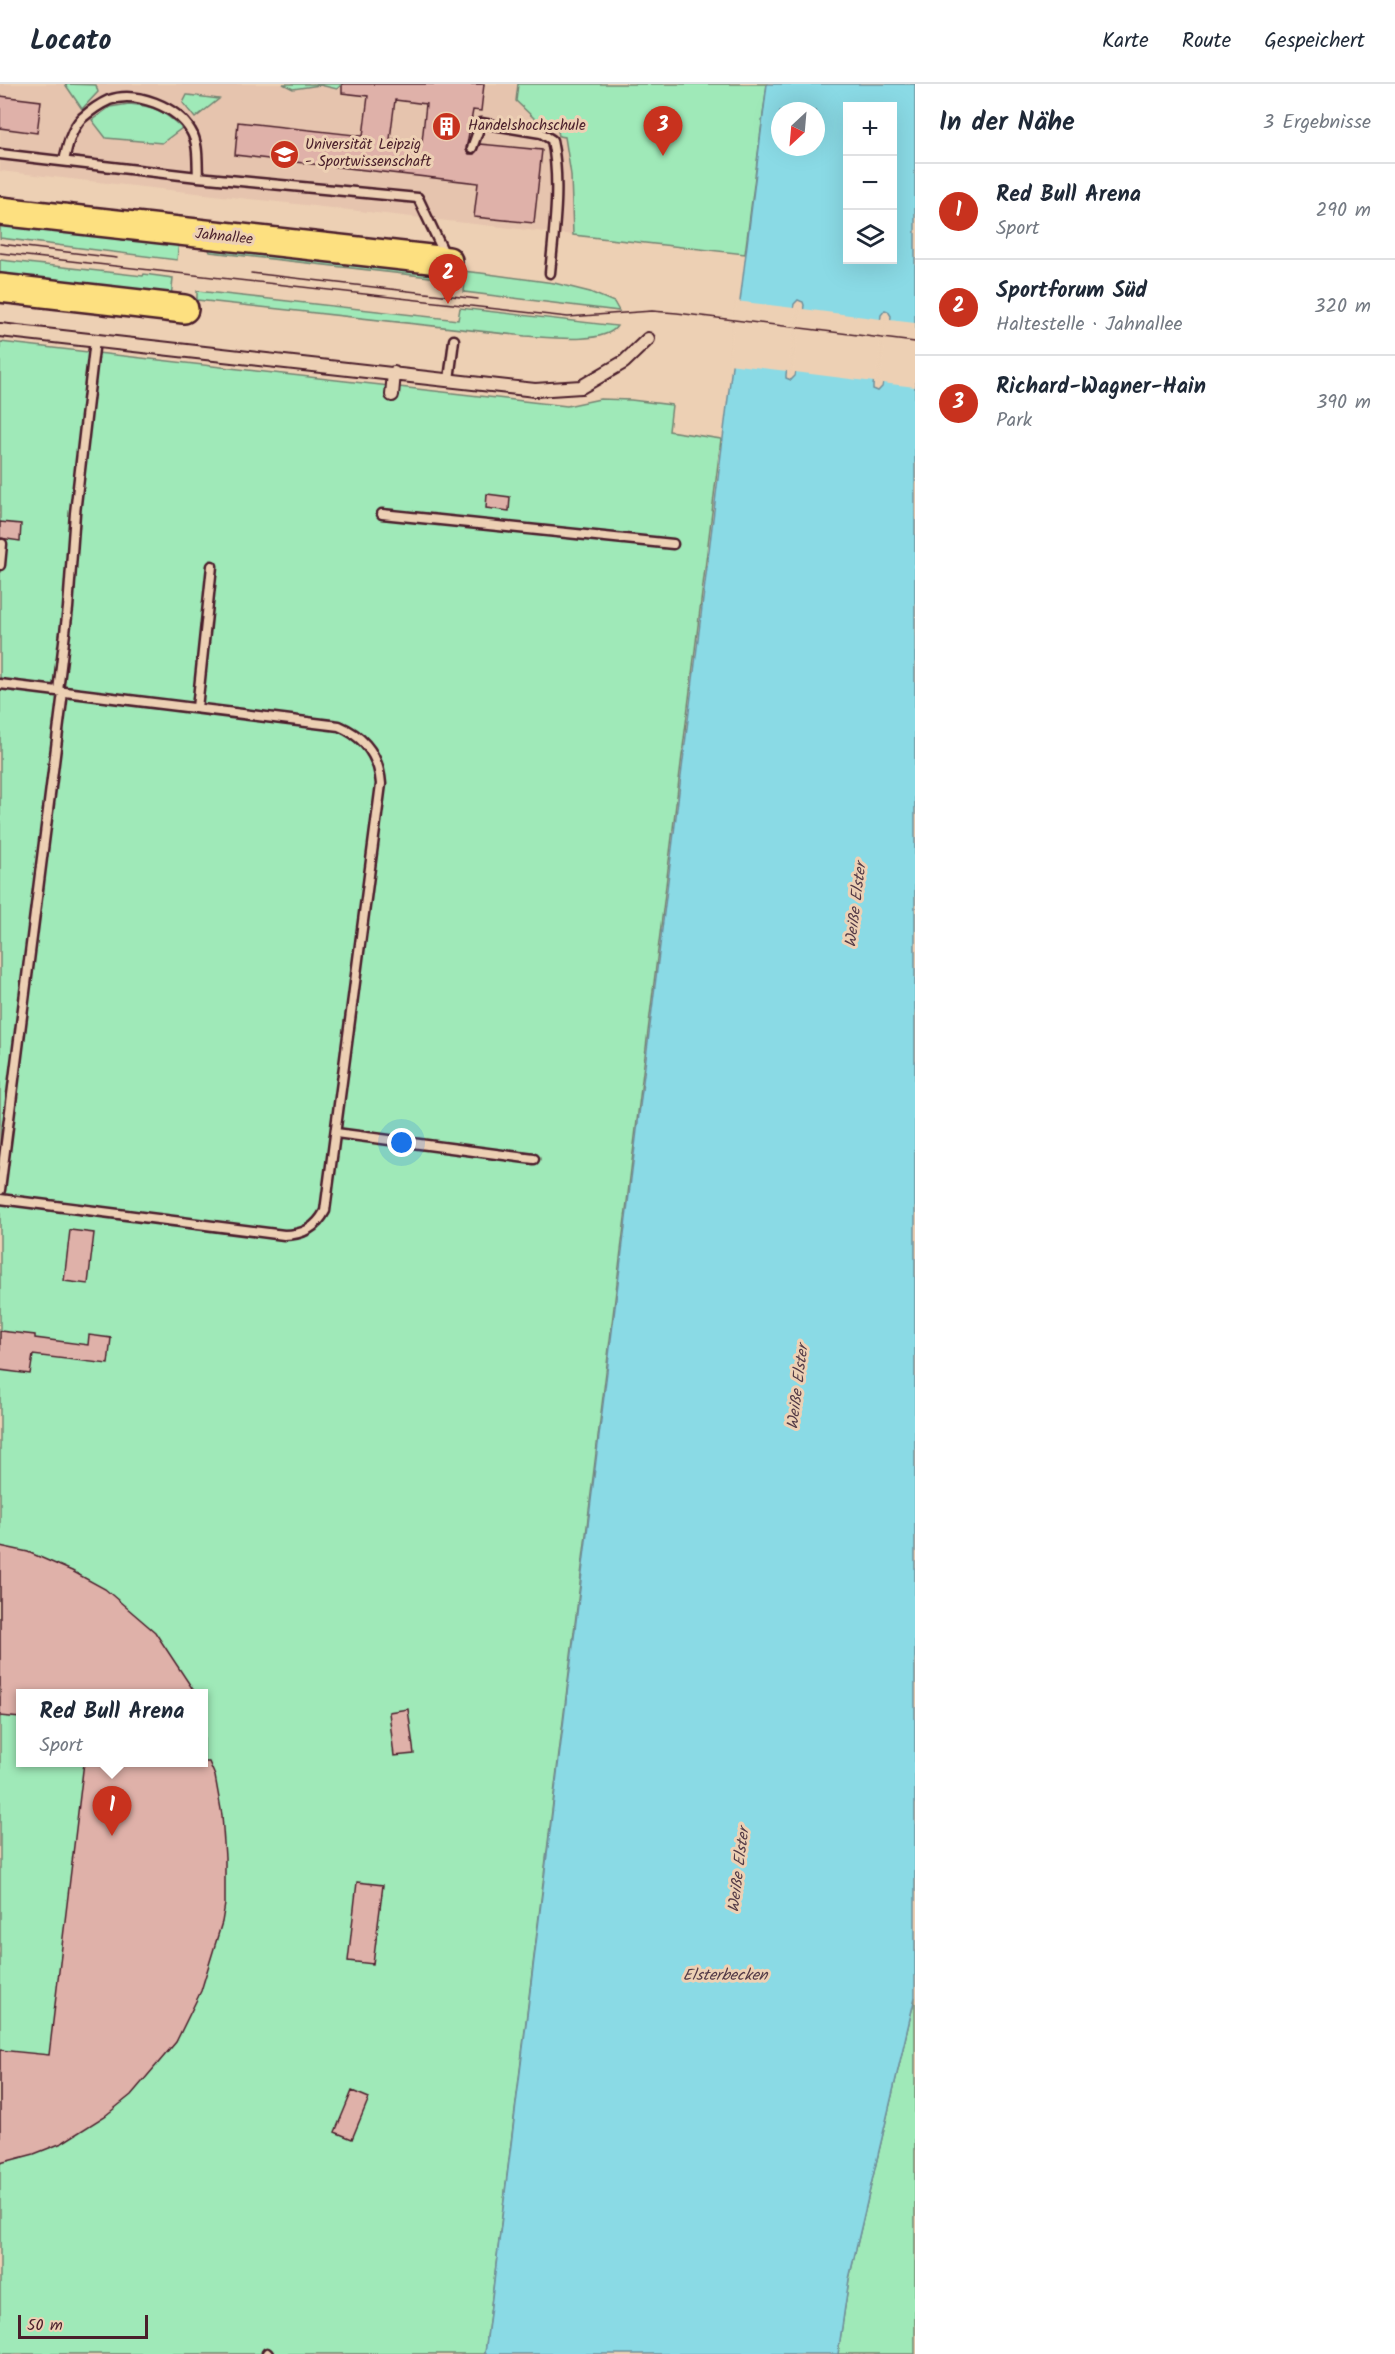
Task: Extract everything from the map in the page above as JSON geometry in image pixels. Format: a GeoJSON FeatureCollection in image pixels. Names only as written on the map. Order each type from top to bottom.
{"type":"FeatureCollection","features":[{"type":"Feature","properties":{"kind":"main road","name":"Jahnallee"},"geometry":{"type":"LineString","coordinates":[[0,211],[448,261]]}},
{"type":"Feature","properties":{"kind":"main road"},"geometry":{"type":"LineString","coordinates":[[0,288],[184,309]]}},
{"type":"Feature","properties":{"kind":"street"},"geometry":{"type":"LineString","coordinates":[[0,330],[535,390],[581,387],[624,362],[648,339]]}},
{"type":"Feature","properties":{"kind":"street"},"geometry":{"type":"LineString","coordinates":[[392,395],[394,373]]}},
{"type":"Feature","properties":{"kind":"lane"},"geometry":{"type":"LineString","coordinates":[[64,161],[69,141],[81,119],[110,100],[133,97],[150,101],[170,111],[187,125],[196,141],[198,177]]}},
{"type":"Feature","properties":{"kind":"lane"},"geometry":{"type":"LineString","coordinates":[[472,148],[481,123],[541,133],[552,140],[556,160],[555,228],[550,273]]}},
{"type":"Feature","properties":{"kind":"lane"},"geometry":{"type":"LineString","coordinates":[[0,154],[198,177],[418,198],[448,261]]}},
{"type":"Feature","properties":{"kind":"lane"},"geometry":{"type":"LineString","coordinates":[[0,1190],[60,691],[76,503],[95,340]]}},
{"type":"Feature","properties":{"kind":"lane"},"geometry":{"type":"LineString","coordinates":[[449,380],[454,340]]}},
{"type":"Feature","properties":{"kind":"lane"},"geometry":{"type":"LineString","coordinates":[[382,514],[674,544]]}},
{"type":"Feature","properties":{"kind":"lane"},"geometry":{"type":"LineString","coordinates":[[0,565],[2,544]]}},
{"type":"Feature","properties":{"kind":"lane"},"geometry":{"type":"LineString","coordinates":[[197,708],[212,566]]}},
{"type":"Feature","properties":{"kind":"lane"},"geometry":{"type":"LineString","coordinates":[[0,684],[339,726],[350,730],[367,744],[378,763],[381,784],[325,1211],[312,1228],[294,1235],[0,1199]]}},
{"type":"Feature","properties":{"kind":"lane"},"geometry":{"type":"LineString","coordinates":[[336,1133],[534,1159]]}},
{"type":"Feature","properties":{"kind":"shaded area","name":"Universität Leipzig - Sportwissenschaft"},"geometry":{"type":"Polygon","coordinates":[[[0,84],[518,84],[516,101],[557,121],[565,136],[571,175],[573,235],[0,171],[0,84]]]}},
{"type":"Feature","properties":{"kind":"green space"},"geometry":{"type":"Polygon","coordinates":[[[65,84],[96,85],[98,92],[82,109],[65,84]]]}},
{"type":"Feature","properties":{"kind":"green space"},"geometry":{"type":"Polygon","coordinates":[[[283,84],[342,84],[337,89],[320,85],[293,89],[283,84]]]}},
{"type":"Feature","properties":{"kind":"green space"},"geometry":{"type":"Polygon","coordinates":[[[518,84],[767,84],[745,254],[573,235],[571,175],[565,137],[559,136],[556,121],[535,119],[516,101],[518,84]]]}},
{"type":"Feature","properties":{"kind":"green space"},"geometry":{"type":"Polygon","coordinates":[[[187,95],[219,99],[195,118],[183,103],[187,95]]]}},
{"type":"Feature","properties":{"kind":"green space"},"geometry":{"type":"Polygon","coordinates":[[[129,104],[158,110],[182,128],[162,143],[106,138],[92,120],[110,107],[129,104]]]}},
{"type":"Feature","properties":{"kind":"green space"},"geometry":{"type":"Polygon","coordinates":[[[0,222],[179,241],[177,260],[0,238],[0,222]]]}},
{"type":"Feature","properties":{"kind":"green space"},"geometry":{"type":"Polygon","coordinates":[[[207,245],[481,273],[554,283],[590,292],[614,302],[619,311],[464,292],[465,281],[210,252],[207,245]]]}},
{"type":"Feature","properties":{"kind":"green space"},"geometry":{"type":"Polygon","coordinates":[[[0,260],[173,278],[171,298],[0,279],[0,260]]]}},
{"type":"Feature","properties":{"kind":"green space"},"geometry":{"type":"Polygon","coordinates":[[[197,291],[458,320],[460,308],[617,326],[610,332],[588,338],[525,336],[197,300],[197,291]]]}},
{"type":"Feature","properties":{"kind":"green space"},"geometry":{"type":"Polygon","coordinates":[[[0,342],[567,406],[600,399],[672,405],[669,431],[721,439],[485,2354],[0,2354],[0,342]]]}},
{"type":"Feature","properties":{"kind":"green space"},"geometry":{"type":"Polygon","coordinates":[[[915,1997],[915,2354],[838,2354],[849,2279],[915,1997]]]}},
{"type":"Feature","properties":{"kind":"water","name":"Elsterbecken"},"geometry":{"type":"Polygon","coordinates":[[[767,84],[915,84],[915,1997],[849,2279],[838,2354],[485,2354],[767,84]],[[798,300],[794,304],[786,375],[786,378],[791,380],[795,376],[804,305],[798,300]],[[885,310],[881,315],[873,386],[873,389],[878,391],[882,387],[891,316],[885,310]]]}},
{"type":"Feature","properties":{"kind":"pier"},"geometry":{"type":"Polygon","coordinates":[[[736,301],[794,308],[797,305],[789,375],[787,371],[728,364],[736,301]]]}},
{"type":"Feature","properties":{"kind":"pier"},"geometry":{"type":"Polygon","coordinates":[[[801,306],[803,309],[881,319],[884,316],[876,386],[874,382],[795,372],[792,376],[801,306]]]}},
{"type":"Feature","properties":{"kind":"pier"},"geometry":{"type":"Polygon","coordinates":[[[887,316],[890,320],[915,323],[915,387],[882,383],[881,387],[879,386],[887,316]]]}},
{"type":"Feature","properties":{"kind":"building"},"geometry":{"type":"Polygon","coordinates":[[[342,84],[484,84],[481,111],[473,110],[466,150],[469,154],[474,154],[480,144],[542,150],[534,223],[474,217],[478,183],[235,155],[238,122],[363,136],[368,96],[342,93],[342,84]],[[395,100],[390,139],[422,142],[426,104],[395,100]]]}},
{"type":"Feature","properties":{"kind":"building"},"geometry":{"type":"Polygon","coordinates":[[[0,96],[41,101],[37,133],[0,128],[0,96]]]}},
{"type":"Feature","properties":{"kind":"building"},"geometry":{"type":"Polygon","coordinates":[[[487,494],[510,497],[509,511],[486,508],[487,494]]]}},
{"type":"Feature","properties":{"kind":"building"},"geometry":{"type":"Polygon","coordinates":[[[0,522],[21,524],[20,541],[0,538],[0,522]]]}},
{"type":"Feature","properties":{"kind":"building"},"geometry":{"type":"Polygon","coordinates":[[[70,1230],[94,1233],[88,1284],[64,1281],[70,1230]]]}},
{"type":"Feature","properties":{"kind":"building"},"geometry":{"type":"Polygon","coordinates":[[[0,1331],[88,1345],[89,1335],[111,1338],[108,1364],[33,1355],[30,1374],[0,1370],[0,1331]]]}},
{"type":"Feature","properties":{"kind":"building"},"geometry":{"type":"Polygon","coordinates":[[[0,1546],[28,1552],[72,1571],[105,1589],[155,1632],[193,1689],[16,1689],[16,1718],[0,1716],[0,1546]]]}},
{"type":"Feature","properties":{"kind":"building"},"geometry":{"type":"Polygon","coordinates":[[[408,1709],[414,1754],[394,1756],[389,1712],[408,1709]]]}},
{"type":"Feature","properties":{"kind":"building"},"geometry":{"type":"Polygon","coordinates":[[[209,1762],[215,1776],[222,1815],[225,1904],[222,1922],[201,1991],[176,2042],[131,2095],[105,2116],[62,2143],[34,2154],[0,2163],[0,2050],[49,2055],[83,1767],[208,1767],[209,1762]]]}},
{"type":"Feature","properties":{"kind":"building"},"geometry":{"type":"Polygon","coordinates":[[[357,1882],[383,1885],[373,1964],[348,1961],[357,1882]]]}},
{"type":"Feature","properties":{"kind":"building"},"geometry":{"type":"Polygon","coordinates":[[[352,2091],[369,2098],[352,2139],[335,2132],[352,2091]]]}},
{"type":"Feature","properties":{"kind":"tram line"},"geometry":{"type":"LineString","coordinates":[[0,244],[117,258]]}},
{"type":"Feature","properties":{"kind":"tram line"},"geometry":{"type":"LineString","coordinates":[[0,253],[568,317],[652,311],[915,342]]}},
{"type":"Feature","properties":{"kind":"tram line"},"geometry":{"type":"LineString","coordinates":[[251,273],[478,299]]}},
{"type":"Feature","properties":{"kind":"place","name":"Handelshochschule"},"geometry":{"type":"Point","coordinates":[447,126]}},
{"type":"Feature","properties":{"kind":"place","name":"Universität Leipzig - Sportwissenschaft"},"geometry":{"type":"Point","coordinates":[284,154]}},
{"type":"Feature","properties":{"kind":"place","name":"Richard-Wagner-Hain"},"geometry":{"type":"Point","coordinates":[663,156]}},
{"type":"Feature","properties":{"kind":"place","name":"Sportforum Süd"},"geometry":{"type":"Point","coordinates":[448,304]}},
{"type":"Feature","properties":{"kind":"place","name":"Red Bull Arena"},"geometry":{"type":"Point","coordinates":[112,1836]}},
{"type":"Feature","properties":{"kind":"water label","name":"Weiße Elster"},"geometry":{"type":"Point","coordinates":[856,905]}},
{"type":"Feature","properties":{"kind":"water label","name":"Weiße Elster"},"geometry":{"type":"Point","coordinates":[798,1387]}},
{"type":"Feature","properties":{"kind":"water label","name":"Weiße Elster"},"geometry":{"type":"Point","coordinates":[739,1870]}}]}
